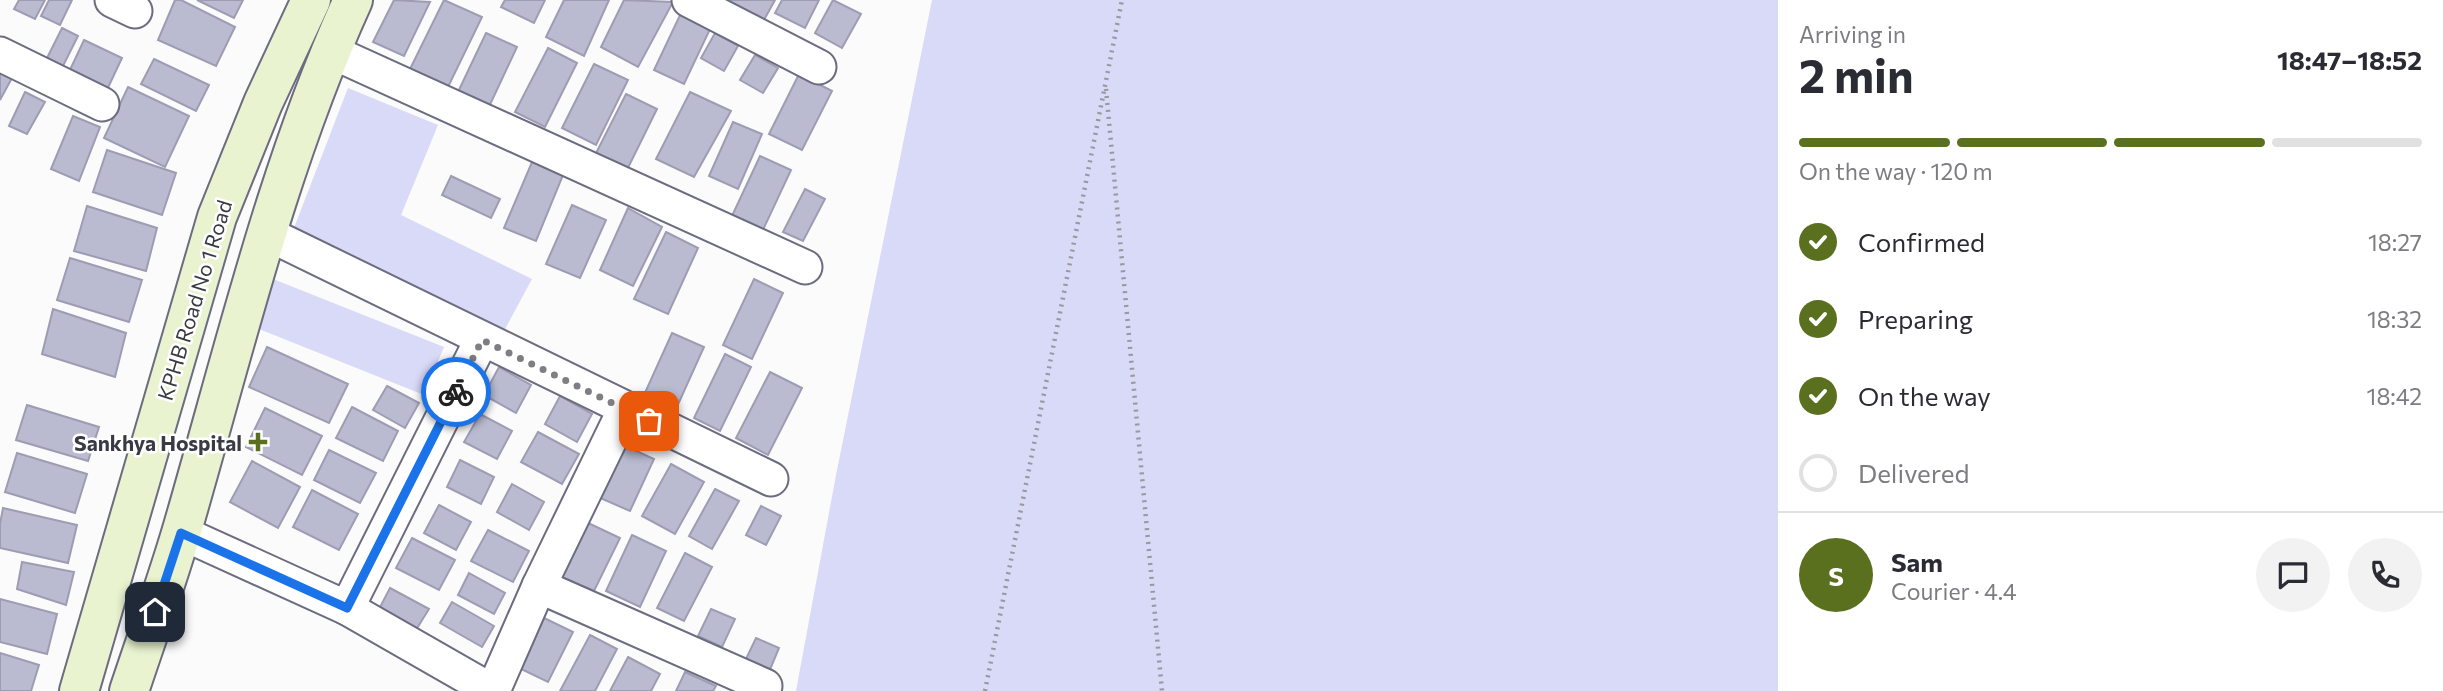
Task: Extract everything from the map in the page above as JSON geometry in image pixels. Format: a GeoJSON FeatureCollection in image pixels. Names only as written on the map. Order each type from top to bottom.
{"type":"FeatureCollection","features":[{"type":"Feature","properties":{"kind":"main road","name":"KPHB Road No 1 Road"},"geometry":{"type":"LineString","coordinates":[[79,691],[217,217],[263,103],[312,0]]}},
{"type":"Feature","properties":{"kind":"main road"},"geometry":{"type":"LineString","coordinates":[[129,691],[181,533],[266,233],[330,51],[353,0]]}},
{"type":"Feature","properties":{"kind":"street"},"geometry":{"type":"LineString","coordinates":[[690,0],[819,67]]}},
{"type":"Feature","properties":{"kind":"street"},"geometry":{"type":"LineString","coordinates":[[330,51],[805,267]]}},
{"type":"Feature","properties":{"kind":"street"},"geometry":{"type":"LineString","coordinates":[[0,54],[102,104]]}},
{"type":"Feature","properties":{"kind":"street"},"geometry":{"type":"LineString","coordinates":[[266,233],[771,480]]}},
{"type":"Feature","properties":{"kind":"street"},"geometry":{"type":"LineString","coordinates":[[347,608],[482,340]]}},
{"type":"Feature","properties":{"kind":"street"},"geometry":{"type":"LineString","coordinates":[[181,533],[347,608],[493,691],[539,586],[625,409]]}},
{"type":"Feature","properties":{"kind":"street"},"geometry":{"type":"LineString","coordinates":[[539,586],[765,686]]}},
{"type":"Feature","properties":{"kind":"path"},"geometry":{"type":"LineString","coordinates":[[985,691],[1122,0]]}},
{"type":"Feature","properties":{"kind":"path"},"geometry":{"type":"LineString","coordinates":[[1106,84],[1162,691]]}},
{"type":"Feature","properties":{"kind":"shaded area"},"geometry":{"type":"Polygon","coordinates":[[[932,0],[1778,0],[1778,691],[796,691],[836,475],[932,0]]]}},
{"type":"Feature","properties":{"kind":"shaded area"},"geometry":{"type":"Polygon","coordinates":[[[348,88],[438,125],[401,215],[532,279],[504,331],[292,233],[348,88]]]}},
{"type":"Feature","properties":{"kind":"shaded area"},"geometry":{"type":"Polygon","coordinates":[[[273,279],[444,347],[424,395],[254,327],[273,279]]]}},
{"type":"Feature","properties":{"kind":"building"},"geometry":{"type":"Polygon","coordinates":[[[19,0],[45,0],[35,19],[14,9],[19,0]]]}},
{"type":"Feature","properties":{"kind":"building"},"geometry":{"type":"Polygon","coordinates":[[[49,0],[72,0],[60,25],[41,16],[49,0]]]}},
{"type":"Feature","properties":{"kind":"building"},"geometry":{"type":"Polygon","coordinates":[[[175,0],[181,0],[235,27],[216,66],[158,40],[175,0]]]}},
{"type":"Feature","properties":{"kind":"building"},"geometry":{"type":"Polygon","coordinates":[[[197,0],[243,0],[234,18],[197,0]]]}},
{"type":"Feature","properties":{"kind":"building"},"geometry":{"type":"Polygon","coordinates":[[[394,0],[430,2],[404,56],[373,42],[394,0]]]}},
{"type":"Feature","properties":{"kind":"building"},"geometry":{"type":"Polygon","coordinates":[[[444,0],[482,17],[448,87],[410,69],[444,0]]]}},
{"type":"Feature","properties":{"kind":"building"},"geometry":{"type":"Polygon","coordinates":[[[505,0],[545,0],[534,23],[501,7],[505,0]]]}},
{"type":"Feature","properties":{"kind":"building"},"geometry":{"type":"Polygon","coordinates":[[[564,0],[609,0],[584,56],[546,37],[564,0]]]}},
{"type":"Feature","properties":{"kind":"building"},"geometry":{"type":"Polygon","coordinates":[[[624,0],[673,2],[638,67],[601,47],[624,0]]]}},
{"type":"Feature","properties":{"kind":"building"},"geometry":{"type":"Polygon","coordinates":[[[727,0],[775,0],[764,20],[727,0]]]}},
{"type":"Feature","properties":{"kind":"building"},"geometry":{"type":"Polygon","coordinates":[[[782,0],[819,0],[805,28],[775,13],[782,0]]]}},
{"type":"Feature","properties":{"kind":"building"},"geometry":{"type":"Polygon","coordinates":[[[833,0],[861,14],[842,48],[815,33],[833,0]]]}},
{"type":"Feature","properties":{"kind":"building"},"geometry":{"type":"Polygon","coordinates":[[[681,13],[711,27],[684,84],[654,70],[681,13]]]}},
{"type":"Feature","properties":{"kind":"building"},"geometry":{"type":"Polygon","coordinates":[[[62,28],[78,36],[60,72],[44,64],[62,28]]]}},
{"type":"Feature","properties":{"kind":"building"},"geometry":{"type":"Polygon","coordinates":[[[486,33],[517,47],[488,109],[457,94],[486,33]]]}},
{"type":"Feature","properties":{"kind":"building"},"geometry":{"type":"Polygon","coordinates":[[[715,33],[738,46],[724,71],[701,58],[715,33]]]}},
{"type":"Feature","properties":{"kind":"building"},"geometry":{"type":"Polygon","coordinates":[[[84,40],[122,58],[106,92],[68,74],[84,40]]]}},
{"type":"Feature","properties":{"kind":"building"},"geometry":{"type":"Polygon","coordinates":[[[548,48],[577,63],[545,127],[515,112],[548,48]]]}},
{"type":"Feature","properties":{"kind":"building"},"geometry":{"type":"Polygon","coordinates":[[[755,55],[778,68],[763,93],[740,80],[755,55]]]}},
{"type":"Feature","properties":{"kind":"building"},"geometry":{"type":"Polygon","coordinates":[[[154,59],[209,85],[196,111],[141,84],[154,59]]]}},
{"type":"Feature","properties":{"kind":"building"},"geometry":{"type":"Polygon","coordinates":[[[594,64],[628,80],[596,145],[562,128],[594,64]]]}},
{"type":"Feature","properties":{"kind":"building"},"geometry":{"type":"Polygon","coordinates":[[[0,72],[12,78],[0,100],[0,72]]]}},
{"type":"Feature","properties":{"kind":"building"},"geometry":{"type":"Polygon","coordinates":[[[799,74],[832,91],[802,150],[769,134],[799,74]]]}},
{"type":"Feature","properties":{"kind":"building"},"geometry":{"type":"Polygon","coordinates":[[[128,87],[189,116],[165,167],[104,138],[128,87]]]}},
{"type":"Feature","properties":{"kind":"building"},"geometry":{"type":"Polygon","coordinates":[[[25,92],[45,102],[27,134],[9,126],[25,92]]]}},
{"type":"Feature","properties":{"kind":"building"},"geometry":{"type":"Polygon","coordinates":[[[690,92],[731,111],[694,177],[656,159],[690,92]]]}},
{"type":"Feature","properties":{"kind":"building"},"geometry":{"type":"Polygon","coordinates":[[[626,94],[657,109],[624,176],[592,161],[626,94]]]}},
{"type":"Feature","properties":{"kind":"building"},"geometry":{"type":"Polygon","coordinates":[[[73,116],[100,127],[79,181],[51,169],[73,116]]]}},
{"type":"Feature","properties":{"kind":"building"},"geometry":{"type":"Polygon","coordinates":[[[733,122],[762,134],[738,189],[709,176],[733,122]]]}},
{"type":"Feature","properties":{"kind":"building"},"geometry":{"type":"Polygon","coordinates":[[[107,150],[176,173],[162,215],[93,192],[107,150]]]}},
{"type":"Feature","properties":{"kind":"building"},"geometry":{"type":"Polygon","coordinates":[[[760,156],[791,170],[762,232],[731,218],[760,156]]]}},
{"type":"Feature","properties":{"kind":"building"},"geometry":{"type":"Polygon","coordinates":[[[532,162],[563,175],[536,241],[504,228],[532,162]]]}},
{"type":"Feature","properties":{"kind":"building"},"geometry":{"type":"Polygon","coordinates":[[[451,176],[500,199],[491,218],[442,195],[451,176]]]}},
{"type":"Feature","properties":{"kind":"building"},"geometry":{"type":"Polygon","coordinates":[[[805,189],[825,199],[803,241],[783,232],[805,189]]]}},
{"type":"Feature","properties":{"kind":"building"},"geometry":{"type":"Polygon","coordinates":[[[572,205],[606,220],[580,278],[546,264],[572,205]]]}},
{"type":"Feature","properties":{"kind":"building"},"geometry":{"type":"Polygon","coordinates":[[[87,206],[157,228],[146,271],[74,251],[87,206]]]}},
{"type":"Feature","properties":{"kind":"building"},"geometry":{"type":"Polygon","coordinates":[[[628,208],[662,227],[633,286],[600,270],[628,208]]]}},
{"type":"Feature","properties":{"kind":"building"},"geometry":{"type":"Polygon","coordinates":[[[666,232],[698,248],[668,314],[634,299],[666,232]]]}},
{"type":"Feature","properties":{"kind":"building"},"geometry":{"type":"Polygon","coordinates":[[[70,258],[142,280],[129,322],[57,300],[70,258]]]}},
{"type":"Feature","properties":{"kind":"building"},"geometry":{"type":"Polygon","coordinates":[[[754,279],[783,293],[752,359],[723,345],[754,279]]]}},
{"type":"Feature","properties":{"kind":"building"},"geometry":{"type":"Polygon","coordinates":[[[53,309],[126,333],[115,377],[42,354],[53,309]]]}},
{"type":"Feature","properties":{"kind":"building"},"geometry":{"type":"Polygon","coordinates":[[[672,333],[704,347],[676,409],[644,395],[672,333]]]}},
{"type":"Feature","properties":{"kind":"building"},"geometry":{"type":"Polygon","coordinates":[[[267,347],[348,384],[329,423],[249,387],[267,347]]]}},
{"type":"Feature","properties":{"kind":"building"},"geometry":{"type":"Polygon","coordinates":[[[725,354],[751,367],[720,431],[694,418],[725,354]]]}},
{"type":"Feature","properties":{"kind":"building"},"geometry":{"type":"Polygon","coordinates":[[[499,367],[531,385],[516,413],[484,395],[499,367]]]}},
{"type":"Feature","properties":{"kind":"building"},"geometry":{"type":"Polygon","coordinates":[[[770,372],[802,388],[768,455],[736,438],[770,372]]]}},
{"type":"Feature","properties":{"kind":"building"},"geometry":{"type":"Polygon","coordinates":[[[387,386],[419,403],[405,428],[373,410],[387,386]]]}},
{"type":"Feature","properties":{"kind":"building"},"geometry":{"type":"Polygon","coordinates":[[[560,396],[592,414],[577,442],[545,424],[560,396]]]}},
{"type":"Feature","properties":{"kind":"building"},"geometry":{"type":"Polygon","coordinates":[[[27,405],[99,427],[88,461],[16,440],[27,405]]]}},
{"type":"Feature","properties":{"kind":"building"},"geometry":{"type":"Polygon","coordinates":[[[352,407],[398,431],[383,461],[336,438],[352,407]]]}},
{"type":"Feature","properties":{"kind":"building"},"geometry":{"type":"Polygon","coordinates":[[[265,408],[322,436],[302,475],[246,447],[265,408]]]}},
{"type":"Feature","properties":{"kind":"building"},"geometry":{"type":"Polygon","coordinates":[[[480,414],[512,431],[497,459],[464,442],[480,414]]]}},
{"type":"Feature","properties":{"kind":"building"},"geometry":{"type":"Polygon","coordinates":[[[538,432],[579,454],[562,484],[521,462],[538,432]]]}},
{"type":"Feature","properties":{"kind":"building"},"geometry":{"type":"Polygon","coordinates":[[[621,444],[654,459],[630,511],[598,497],[621,444]]]}},
{"type":"Feature","properties":{"kind":"building"},"geometry":{"type":"Polygon","coordinates":[[[329,450],[376,473],[360,503],[314,480],[329,450]]]}},
{"type":"Feature","properties":{"kind":"building"},"geometry":{"type":"Polygon","coordinates":[[[17,453],[87,474],[75,513],[5,492],[17,453]]]}},
{"type":"Feature","properties":{"kind":"building"},"geometry":{"type":"Polygon","coordinates":[[[460,460],[494,477],[481,504],[447,487],[460,460]]]}},
{"type":"Feature","properties":{"kind":"building"},"geometry":{"type":"Polygon","coordinates":[[[252,461],[300,487],[278,528],[230,502],[252,461]]]}},
{"type":"Feature","properties":{"kind":"building"},"geometry":{"type":"Polygon","coordinates":[[[671,464],[704,482],[675,534],[642,516],[671,464]]]}},
{"type":"Feature","properties":{"kind":"building"},"geometry":{"type":"Polygon","coordinates":[[[512,484],[544,502],[529,530],[497,512],[512,484]]]}},
{"type":"Feature","properties":{"kind":"building"},"geometry":{"type":"Polygon","coordinates":[[[715,489],[739,501],[712,549],[689,536],[715,489]]]}},
{"type":"Feature","properties":{"kind":"building"},"geometry":{"type":"Polygon","coordinates":[[[312,490],[358,514],[339,550],[293,527],[312,490]]]}},
{"type":"Feature","properties":{"kind":"building"},"geometry":{"type":"Polygon","coordinates":[[[439,505],[471,522],[456,550],[424,533],[439,505]]]}},
{"type":"Feature","properties":{"kind":"building"},"geometry":{"type":"Polygon","coordinates":[[[761,506],[781,516],[766,545],[746,535],[761,506]]]}},
{"type":"Feature","properties":{"kind":"building"},"geometry":{"type":"Polygon","coordinates":[[[3,508],[77,525],[68,563],[0,548],[3,508]]]}},
{"type":"Feature","properties":{"kind":"building"},"geometry":{"type":"Polygon","coordinates":[[[586,522],[620,538],[594,591],[561,577],[586,522]]]}},
{"type":"Feature","properties":{"kind":"building"},"geometry":{"type":"Polygon","coordinates":[[[488,530],[529,551],[513,582],[471,561],[488,530]]]}},
{"type":"Feature","properties":{"kind":"building"},"geometry":{"type":"Polygon","coordinates":[[[632,535],[666,551],[640,607],[606,591],[632,535]]]}},
{"type":"Feature","properties":{"kind":"building"},"geometry":{"type":"Polygon","coordinates":[[[412,538],[455,560],[439,590],[396,568],[412,538]]]}},
{"type":"Feature","properties":{"kind":"building"},"geometry":{"type":"Polygon","coordinates":[[[685,553],[712,567],[684,621],[657,608],[685,553]]]}},
{"type":"Feature","properties":{"kind":"building"},"geometry":{"type":"Polygon","coordinates":[[[22,562],[74,572],[66,605],[17,589],[22,562]]]}},
{"type":"Feature","properties":{"kind":"building"},"geometry":{"type":"Polygon","coordinates":[[[469,573],[505,593],[494,614],[458,595],[469,573]]]}},
{"type":"Feature","properties":{"kind":"building"},"geometry":{"type":"Polygon","coordinates":[[[390,588],[429,609],[416,630],[379,609],[390,588]]]}},
{"type":"Feature","properties":{"kind":"building"},"geometry":{"type":"Polygon","coordinates":[[[0,599],[57,614],[47,654],[0,642],[0,599]]]}},
{"type":"Feature","properties":{"kind":"building"},"geometry":{"type":"Polygon","coordinates":[[[452,602],[494,626],[482,647],[440,623],[452,602]]]}},
{"type":"Feature","properties":{"kind":"building"},"geometry":{"type":"Polygon","coordinates":[[[711,609],[735,619],[722,647],[698,636],[711,609]]]}},
{"type":"Feature","properties":{"kind":"building"},"geometry":{"type":"Polygon","coordinates":[[[542,617],[573,632],[548,682],[517,667],[542,617]]]}},
{"type":"Feature","properties":{"kind":"building"},"geometry":{"type":"Polygon","coordinates":[[[590,635],[617,649],[595,691],[560,691],[590,635]]]}},
{"type":"Feature","properties":{"kind":"building"},"geometry":{"type":"Polygon","coordinates":[[[756,638],[779,648],[769,672],[745,661],[756,638]]]}},
{"type":"Feature","properties":{"kind":"building"},"geometry":{"type":"Polygon","coordinates":[[[0,653],[39,665],[31,691],[0,691],[0,653]]]}},
{"type":"Feature","properties":{"kind":"building"},"geometry":{"type":"Polygon","coordinates":[[[628,657],[660,674],[651,691],[610,691],[628,657]]]}},
{"type":"Feature","properties":{"kind":"building"},"geometry":{"type":"Polygon","coordinates":[[[685,672],[716,686],[713,691],[676,691],[685,672]]]}},
{"type":"Feature","properties":{"kind":"way so far"},"geometry":{"type":"LineString","coordinates":[[456,392],[482,340],[649,421]]}},
{"type":"Feature","properties":{"kind":"place","name":"Sankhya Hospital"},"geometry":{"type":"Point","coordinates":[258,442]}},
{"type":"Feature","properties":{"kind":"route"},"geometry":{"type":"LineString","coordinates":[[155,612],[181,533],[347,608],[456,392]]}}]}
